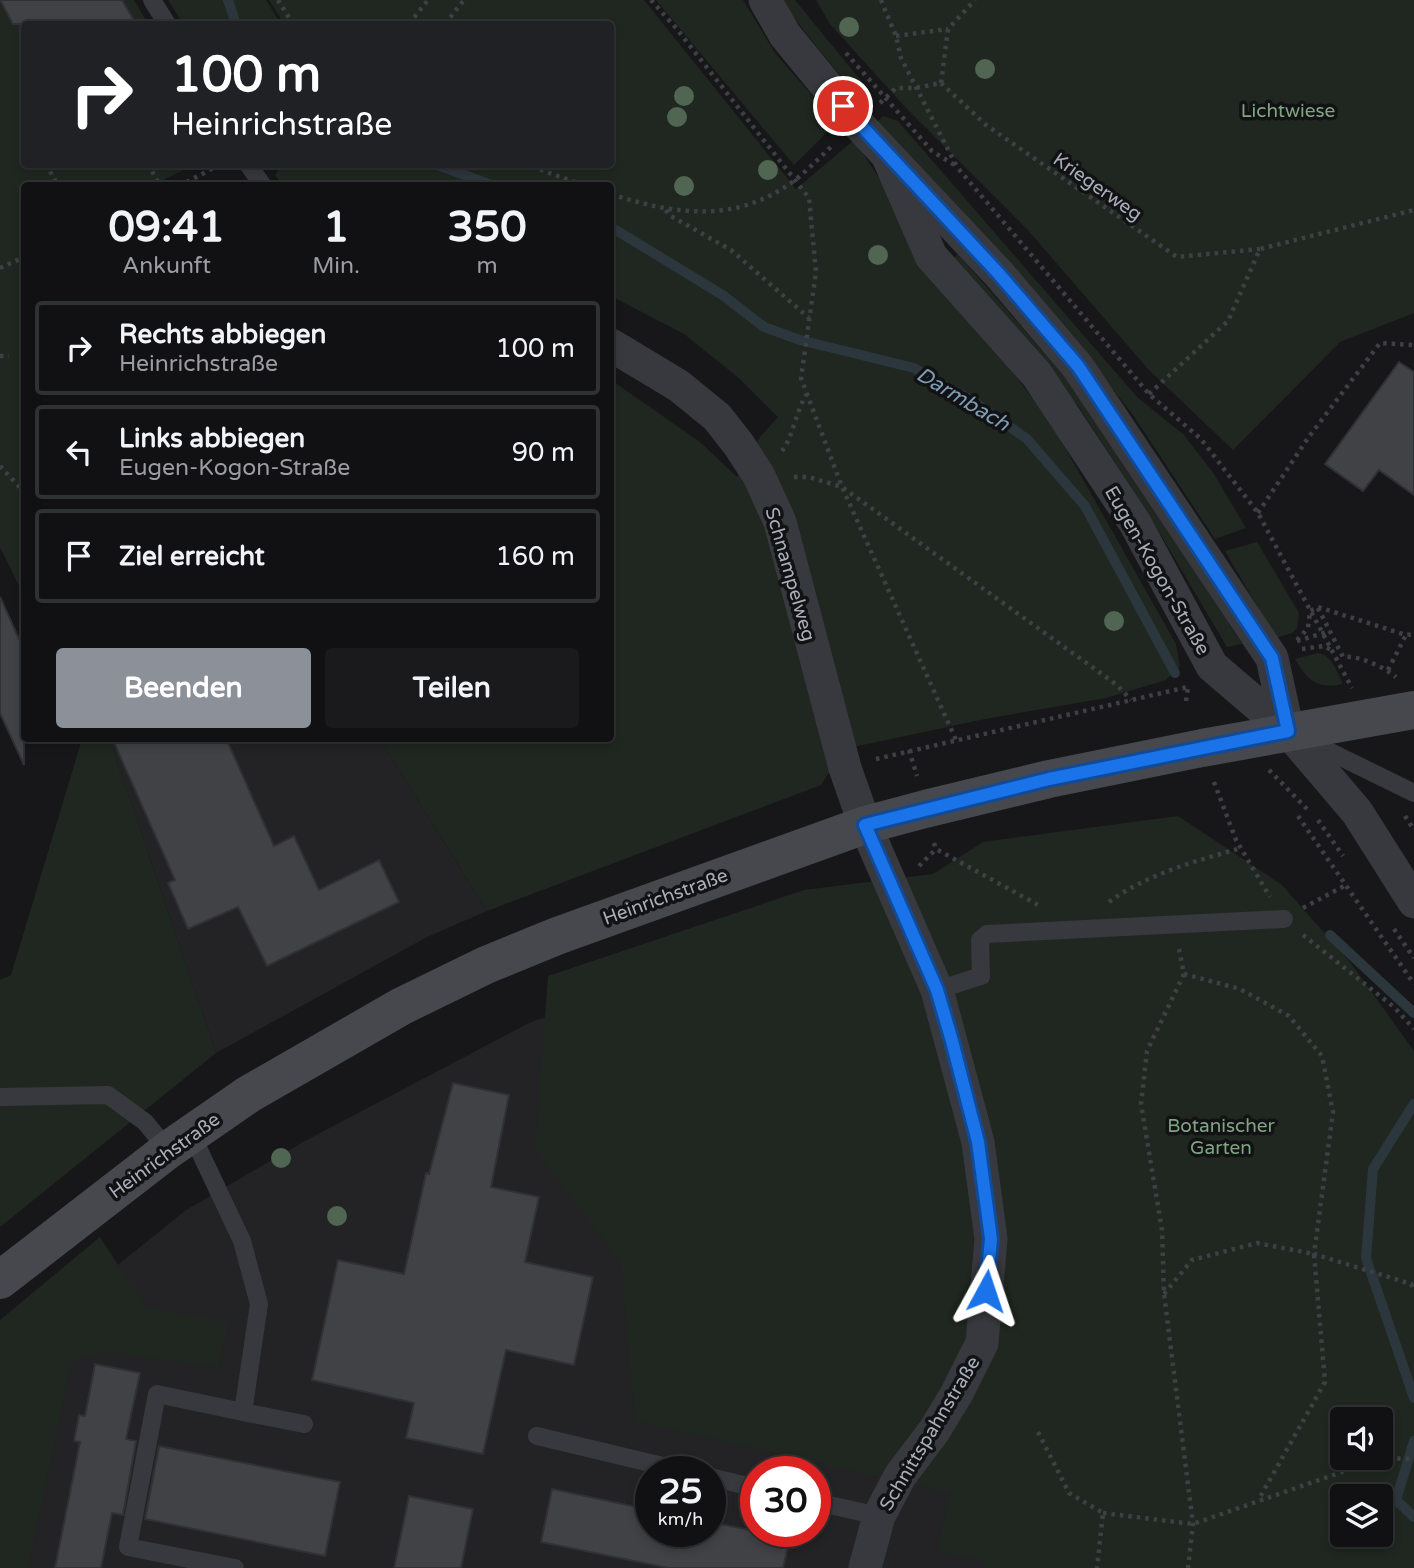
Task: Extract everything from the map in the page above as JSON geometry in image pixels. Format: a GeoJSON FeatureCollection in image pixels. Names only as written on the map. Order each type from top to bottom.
{"type":"FeatureCollection","features":[{"type":"Feature","properties":{"kind":"main road","name":"Heinrichstraße"},"geometry":{"type":"LineString","coordinates":[[0,1280],[180,1142],[248,1094],[402,1006],[486,965],[557,936],[865,825],[1049,779],[1288,731],[1406,695]]}},
{"type":"Feature","properties":{"kind":"street","name":"Eugen-Kogon-Straße"},"geometry":{"type":"LineString","coordinates":[[765,0],[785,35],[888,158],[999,274],[1078,366],[1272,658],[1288,731]]}},
{"type":"Feature","properties":{"kind":"street","name":"Eugen-Kogon-Straße"},"geometry":{"type":"LineString","coordinates":[[888,158],[931,256],[1037,375],[1135,523],[1212,666],[1288,731]]}},
{"type":"Feature","properties":{"kind":"street","name":"Schnampelweg"},"geometry":{"type":"LineString","coordinates":[[614,347],[679,386],[717,417],[739,444],[759,476],[780,522],[845,768],[865,825]]}},
{"type":"Feature","properties":{"kind":"street"},"geometry":{"type":"LineString","coordinates":[[1288,731],[1357,812],[1414,902]]}},
{"type":"Feature","properties":{"kind":"street","name":"Schnittspahnstraße"},"geometry":{"type":"LineString","coordinates":[[865,825],[937,990],[978,1142],[991,1239],[982,1343],[957,1393],[900,1476],[879,1516],[865,1568]]}},
{"type":"Feature","properties":{"kind":"lane"},"geometry":{"type":"LineString","coordinates":[[152,0],[165,21]]}},
{"type":"Feature","properties":{"kind":"lane"},"geometry":{"type":"LineString","coordinates":[[1288,731],[1414,793]]}},
{"type":"Feature","properties":{"kind":"lane"},"geometry":{"type":"LineString","coordinates":[[937,990],[981,976],[979,945],[984,935],[1284,919]]}},
{"type":"Feature","properties":{"kind":"lane"},"geometry":{"type":"LineString","coordinates":[[0,1097],[108,1095],[145,1122],[180,1142],[242,1241],[260,1304],[243,1412]]}},
{"type":"Feature","properties":{"kind":"lane"},"geometry":{"type":"LineString","coordinates":[[235,1568],[128,1547],[157,1394],[304,1424]]}},
{"type":"Feature","properties":{"kind":"lane"},"geometry":{"type":"LineString","coordinates":[[537,1436],[635,1459]]}},
{"type":"Feature","properties":{"kind":"lane","name":"Schnittspahnstraße"},"geometry":{"type":"LineString","coordinates":[[831,1505],[879,1516]]}},
{"type":"Feature","properties":{"kind":"path"},"geometry":{"type":"LineString","coordinates":[[278,0],[291,21]]}},
{"type":"Feature","properties":{"kind":"path"},"geometry":{"type":"LineString","coordinates":[[411,21],[428,0]]}},
{"type":"Feature","properties":{"kind":"path"},"geometry":{"type":"LineString","coordinates":[[447,21],[464,0]]}},
{"type":"Feature","properties":{"kind":"path"},"geometry":{"type":"LineString","coordinates":[[651,0],[809,198],[813,210],[816,272],[802,378],[842,486],[956,740]]}},
{"type":"Feature","properties":{"kind":"path"},"geometry":{"type":"LineString","coordinates":[[881,0],[896,36],[901,58],[957,167],[1149,394],[1201,439],[1258,513],[1349,683]]}},
{"type":"Feature","properties":{"kind":"path"},"geometry":{"type":"LineString","coordinates":[[885,98],[897,88],[941,83],[948,29],[975,0]]}},
{"type":"Feature","properties":{"kind":"path"},"geometry":{"type":"LineString","coordinates":[[896,36],[948,29]]}},
{"type":"Feature","properties":{"kind":"path"},"geometry":{"type":"LineString","coordinates":[[845,51],[932,151],[957,167]]}},
{"type":"Feature","properties":{"kind":"path","name":"Kriegerweg"},"geometry":{"type":"LineString","coordinates":[[941,83],[986,125],[1177,257],[1260,249],[1414,210]]}},
{"type":"Feature","properties":{"kind":"path"},"geometry":{"type":"LineString","coordinates":[[614,195],[681,212],[731,209],[758,201],[796,179],[839,140]]}},
{"type":"Feature","properties":{"kind":"path"},"geometry":{"type":"LineString","coordinates":[[187,182],[213,168]]}},
{"type":"Feature","properties":{"kind":"path"},"geometry":{"type":"LineString","coordinates":[[535,168],[575,182]]}},
{"type":"Feature","properties":{"kind":"path"},"geometry":{"type":"LineString","coordinates":[[666,210],[669,215],[731,250],[809,318]]}},
{"type":"Feature","properties":{"kind":"path"},"geometry":{"type":"LineString","coordinates":[[1149,394],[1228,321],[1260,249]]}},
{"type":"Feature","properties":{"kind":"path"},"geometry":{"type":"LineString","coordinates":[[0,268],[21,258]]}},
{"type":"Feature","properties":{"kind":"path"},"geometry":{"type":"LineString","coordinates":[[1258,513],[1308,438],[1380,343],[1414,345]]}},
{"type":"Feature","properties":{"kind":"path"},"geometry":{"type":"LineString","coordinates":[[0,356],[9,356]]}},
{"type":"Feature","properties":{"kind":"path"},"geometry":{"type":"LineString","coordinates":[[759,476],[786,446],[797,410],[807,395]]}},
{"type":"Feature","properties":{"kind":"path"},"geometry":{"type":"LineString","coordinates":[[0,466],[21,489]]}},
{"type":"Feature","properties":{"kind":"path"},"geometry":{"type":"LineString","coordinates":[[759,476],[809,477],[842,486],[1106,677],[1131,700]]}},
{"type":"Feature","properties":{"kind":"path"},"geometry":{"type":"LineString","coordinates":[[1310,611],[1318,607],[1406,635],[1414,634]]}},
{"type":"Feature","properties":{"kind":"path"},"geometry":{"type":"LineString","coordinates":[[1318,607],[1343,657],[1353,656],[1388,670],[1406,695]]}},
{"type":"Feature","properties":{"kind":"path"},"geometry":{"type":"LineString","coordinates":[[1310,611],[1308,628],[1294,642],[1330,631]]}},
{"type":"Feature","properties":{"kind":"path"},"geometry":{"type":"LineString","coordinates":[[1388,670],[1406,635]]}},
{"type":"Feature","properties":{"kind":"path"},"geometry":{"type":"LineString","coordinates":[[1312,647],[1324,646],[1332,651]]}},
{"type":"Feature","properties":{"kind":"path"},"geometry":{"type":"LineString","coordinates":[[845,768],[909,750],[1188,687],[1186,701]]}},
{"type":"Feature","properties":{"kind":"path"},"geometry":{"type":"LineString","coordinates":[[909,750],[917,778]]}},
{"type":"Feature","properties":{"kind":"path"},"geometry":{"type":"LineString","coordinates":[[1274,776],[1314,815]]}},
{"type":"Feature","properties":{"kind":"path"},"geometry":{"type":"LineString","coordinates":[[1214,782],[1241,848],[1284,919],[1394,1007],[1414,1029]]}},
{"type":"Feature","properties":{"kind":"path"},"geometry":{"type":"LineString","coordinates":[[1298,816],[1414,984]]}},
{"type":"Feature","properties":{"kind":"path"},"geometry":{"type":"LineString","coordinates":[[936,849],[1081,928],[1085,919],[1123,891],[1185,864],[1241,848]]}},
{"type":"Feature","properties":{"kind":"path"},"geometry":{"type":"LineString","coordinates":[[1284,919],[1346,885]]}},
{"type":"Feature","properties":{"kind":"path"},"geometry":{"type":"LineString","coordinates":[[1178,941],[1184,974],[1147,1051],[1141,1104],[1162,1230],[1164,1294],[1193,1524],[1188,1568]]}},
{"type":"Feature","properties":{"kind":"path"},"geometry":{"type":"LineString","coordinates":[[1184,974],[1240,989],[1289,1016],[1322,1056],[1333,1112],[1314,1254],[1325,1382],[1259,1499]]}},
{"type":"Feature","properties":{"kind":"path"},"geometry":{"type":"LineString","coordinates":[[1164,1294],[1192,1259],[1257,1243],[1314,1254],[1412,1287]]}},
{"type":"Feature","properties":{"kind":"path"},"geometry":{"type":"LineString","coordinates":[[1038,1432],[1069,1493],[1103,1513],[1193,1524],[1346,1470]]}},
{"type":"Feature","properties":{"kind":"path"},"geometry":{"type":"LineString","coordinates":[[1393,1458],[1414,1459]]}},
{"type":"Feature","properties":{"kind":"path"},"geometry":{"type":"LineString","coordinates":[[1097,1568],[1103,1513]]}},
{"type":"Feature","properties":{"kind":"shaded area"},"geometry":{"type":"Polygon","coordinates":[[[130,742],[382,742],[487,911],[427,937],[216,1053],[113,750],[130,742]]]}},
{"type":"Feature","properties":{"kind":"shaded area"},"geometry":{"type":"Polygon","coordinates":[[[858,904],[1038,1568],[0,1568],[0,1360],[186,1210],[303,1142],[529,1023],[858,904]]]}},
{"type":"Feature","properties":{"kind":"green space"},"geometry":{"type":"Polygon","coordinates":[[[0,0],[134,0],[146,21],[21,21],[21,168],[187,168],[159,182],[21,182],[21,590],[0,547],[0,0]]]}},
{"type":"Feature","properties":{"kind":"green space"},"geometry":{"type":"Polygon","coordinates":[[[168,0],[266,0],[279,21],[181,21],[168,0]]]}},
{"type":"Feature","properties":{"kind":"green space"},"geometry":{"type":"Polygon","coordinates":[[[269,0],[644,0],[796,189],[854,140],[970,317],[1050,421],[1176,644],[1180,666],[1166,680],[1106,698],[985,719],[844,749],[821,785],[487,911],[382,742],[614,742],[614,382],[700,442],[737,477],[760,437],[778,417],[740,379],[684,334],[614,298],[614,182],[280,182],[275,175],[280,168],[614,168],[614,21],[282,21],[269,0]]]}},
{"type":"Feature","properties":{"kind":"green space"},"geometry":{"type":"Polygon","coordinates":[[[656,0],[743,0],[775,53],[836,123],[794,165],[656,0]]]}},
{"type":"Feature","properties":{"kind":"green space"},"geometry":{"type":"Polygon","coordinates":[[[782,0],[795,0],[866,87],[867,95],[862,99],[851,87],[810,39],[782,0]]]}},
{"type":"Feature","properties":{"kind":"green space","name":"Lichtwiese"},"geometry":{"type":"Polygon","coordinates":[[[816,0],[1414,0],[1414,313],[1340,342],[1233,450],[1148,369],[1027,229],[906,108],[830,24],[816,0]]]}},
{"type":"Feature","properties":{"kind":"green space"},"geometry":{"type":"Polygon","coordinates":[[[883,116],[898,121],[1137,397],[1184,435],[1214,474],[1246,528],[1215,539],[1133,415],[1073,338],[877,122],[883,116]]]}},
{"type":"Feature","properties":{"kind":"green space"},"geometry":{"type":"Polygon","coordinates":[[[958,254],[1087,402],[1242,644],[1227,647],[1149,515],[1079,407],[951,261],[958,254]]]}},
{"type":"Feature","properties":{"kind":"green space"},"geometry":{"type":"Polygon","coordinates":[[[1257,542],[1299,613],[1297,628],[1292,633],[1276,638],[1225,551],[1257,542]]]}},
{"type":"Feature","properties":{"kind":"green space"},"geometry":{"type":"Polygon","coordinates":[[[1318,653],[1327,657],[1343,684],[1327,686],[1314,682],[1295,659],[1318,653]]]}},
{"type":"Feature","properties":{"kind":"green space"},"geometry":{"type":"Polygon","coordinates":[[[81,742],[132,742],[113,750],[216,1053],[0,1227],[0,980],[11,975],[81,742]]]}},
{"type":"Feature","properties":{"kind":"green space","name":"Botanischer Garten"},"geometry":{"type":"Polygon","coordinates":[[[1178,816],[1282,885],[1350,962],[1414,1051],[1414,1568],[983,1568],[984,1561],[937,1551],[950,1493],[831,1466],[831,1456],[788,1456],[635,1421],[621,1263],[535,1150],[548,976],[804,890],[933,874],[983,842],[1178,816]]]}},
{"type":"Feature","properties":{"kind":"green space"},"geometry":{"type":"Polygon","coordinates":[[[100,1237],[145,1307],[229,1322],[218,1368],[109,1351],[71,1363],[28,1568],[0,1568],[0,1320],[100,1237]]]}},
{"type":"Feature","properties":{"kind":"building"},"geometry":{"type":"Polygon","coordinates":[[[0,0],[122,0],[134,21],[21,21],[21,24],[13,24],[0,0]]]}},
{"type":"Feature","properties":{"kind":"building"},"geometry":{"type":"Polygon","coordinates":[[[1399,362],[1414,372],[1414,495],[1379,470],[1363,491],[1325,464],[1399,362]]]}},
{"type":"Feature","properties":{"kind":"building"},"geometry":{"type":"Polygon","coordinates":[[[0,597],[21,643],[21,742],[24,742],[24,765],[0,713],[0,597]]]}},
{"type":"Feature","properties":{"kind":"building"},"geometry":{"type":"Polygon","coordinates":[[[114,742],[228,742],[274,846],[294,836],[319,890],[379,860],[399,902],[267,966],[238,907],[188,929],[168,883],[175,880],[114,742]]]}},
{"type":"Feature","properties":{"kind":"building"},"geometry":{"type":"Polygon","coordinates":[[[453,1083],[509,1095],[491,1187],[539,1197],[525,1262],[593,1277],[574,1365],[506,1350],[483,1454],[406,1438],[414,1403],[312,1380],[338,1260],[404,1274],[426,1173],[429,1174],[453,1083]]]}},
{"type":"Feature","properties":{"kind":"building"},"geometry":{"type":"Polygon","coordinates":[[[95,1364],[140,1373],[126,1439],[136,1441],[123,1515],[112,1513],[101,1568],[55,1568],[80,1442],[74,1441],[79,1415],[85,1416],[95,1364]]]}},
{"type":"Feature","properties":{"kind":"building"},"geometry":{"type":"Polygon","coordinates":[[[159,1446],[340,1482],[325,1556],[145,1519],[159,1446]]]}},
{"type":"Feature","properties":{"kind":"building"},"geometry":{"type":"Polygon","coordinates":[[[552,1489],[635,1507],[635,1547],[726,1547],[726,1525],[740,1528],[740,1547],[788,1547],[783,1568],[668,1568],[541,1542],[552,1489]]]}},
{"type":"Feature","properties":{"kind":"building"},"geometry":{"type":"Polygon","coordinates":[[[409,1496],[473,1509],[461,1568],[394,1568],[409,1496]]]}},
{"type":"Feature","properties":{"kind":"waterway","name":"Darmbach"},"geometry":{"type":"LineString","coordinates":[[228,0],[235,21]]}},
{"type":"Feature","properties":{"kind":"waterway","name":"Darmbach"},"geometry":{"type":"LineString","coordinates":[[446,168],[483,182]]}},
{"type":"Feature","properties":{"kind":"waterway","name":"Darmbach"},"geometry":{"type":"LineString","coordinates":[[614,229],[724,296],[764,327],[800,340],[914,368],[973,401],[1027,439],[1085,506],[1175,673]]}},
{"type":"Feature","properties":{"kind":"waterway","name":"Darmbach"},"geometry":{"type":"LineString","coordinates":[[1330,935],[1414,1013]]}},
{"type":"Feature","properties":{"kind":"waterway","name":"Darmbach"},"geometry":{"type":"LineString","coordinates":[[1414,1104],[1373,1169],[1366,1258],[1414,1398]]}},
{"type":"Feature","properties":{"kind":"waterway","name":"Darmbach"},"geometry":{"type":"LineString","coordinates":[[1414,1441],[1396,1500],[1414,1517]]}},
{"type":"Feature","properties":{"kind":"route"},"geometry":{"type":"LineString","coordinates":[[843,106],[888,158],[999,274],[1078,366],[1272,658],[1288,731],[1049,779],[865,825],[937,990],[952,1041],[978,1142],[991,1239],[986,1291]]}}]}
